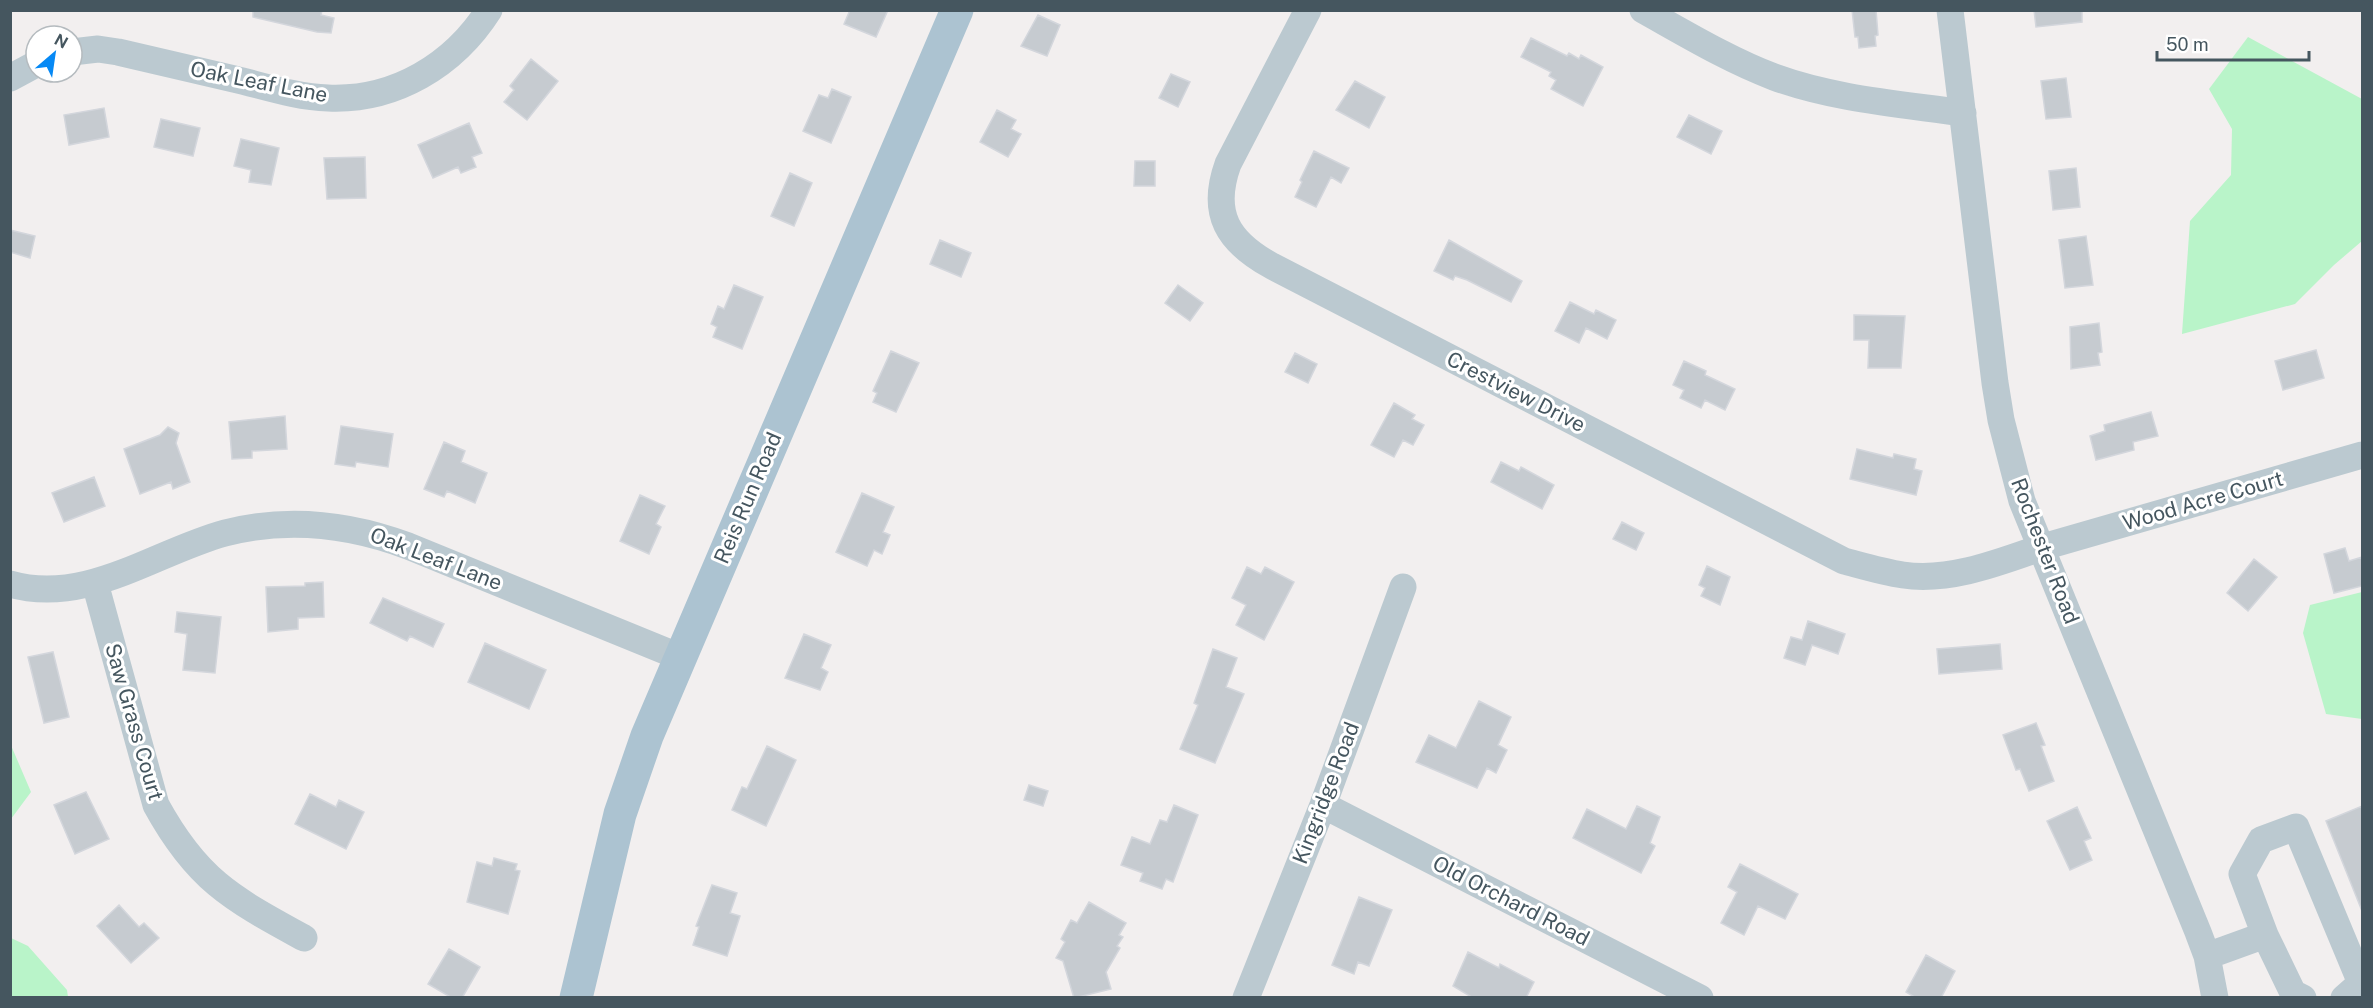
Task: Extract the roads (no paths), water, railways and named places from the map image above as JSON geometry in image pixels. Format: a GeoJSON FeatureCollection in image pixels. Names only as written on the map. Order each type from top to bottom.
{"type":"FeatureCollection","features":[{"type":"Feature","properties":{"kind":"main road","name":"Reis Run Road"},"geometry":{"type":"LineString","coordinates":[[576,998],[620,814],[634,772],[680,657],[957,10]]}},
{"type":"Feature","properties":{"kind":"street","name":"Oak Leaf Lane"},"geometry":{"type":"LineString","coordinates":[[84,51],[98,49],[118,52],[307,95],[328,98],[361,95],[411,83],[458,51],[489,10]]}},
{"type":"Feature","properties":{"kind":"street","name":"Crestview Drive"},"geometry":{"type":"LineString","coordinates":[[1308,10],[1228,164],[1220,185],[1220,207],[1226,223],[1237,243],[1254,256],[1844,561],[1905,575],[1934,574],[1992,565],[2043,547]]}},
{"type":"Feature","properties":{"kind":"street"},"geometry":{"type":"LineString","coordinates":[[1643,10],[1728,56],[1775,77],[1820,91],[1964,113]]}},
{"type":"Feature","properties":{"kind":"street","name":"Rochester Road"},"geometry":{"type":"LineString","coordinates":[[1950,10],[1964,113],[1988,335],[2001,420],[2022,501],[2043,547],[2207,956],[2215,998]]}},
{"type":"Feature","properties":{"kind":"street"},"geometry":{"type":"LineString","coordinates":[[10,78],[24,70]]}},
{"type":"Feature","properties":{"kind":"street","name":"Wood Acre Court"},"geometry":{"type":"LineString","coordinates":[[2043,547],[2362,455]]}},
{"type":"Feature","properties":{"kind":"street","name":"Oak Leaf Lane"},"geometry":{"type":"LineString","coordinates":[[10,584],[57,589],[95,583],[223,534],[265,525],[334,526],[373,533],[408,546],[680,657]]}},
{"type":"Feature","properties":{"kind":"street","name":"Saw Grass Court"},"geometry":{"type":"LineString","coordinates":[[95,583],[156,805],[172,836],[215,884],[242,904],[304,938]]}},
{"type":"Feature","properties":{"kind":"street","name":"Kingridge Road"},"geometry":{"type":"LineString","coordinates":[[1246,998],[1323,805],[1403,587]]}},
{"type":"Feature","properties":{"kind":"street","name":"Old Orchard Road"},"geometry":{"type":"LineString","coordinates":[[1323,805],[1700,998]]}},
{"type":"Feature","properties":{"kind":"street"},"geometry":{"type":"LineString","coordinates":[[2303,998],[2293,993],[2265,935],[2242,874],[2260,840],[2296,826],[2361,983],[2344,998]]}},
{"type":"Feature","properties":{"kind":"street"},"geometry":{"type":"LineString","coordinates":[[2207,956],[2265,935]]}}]}
